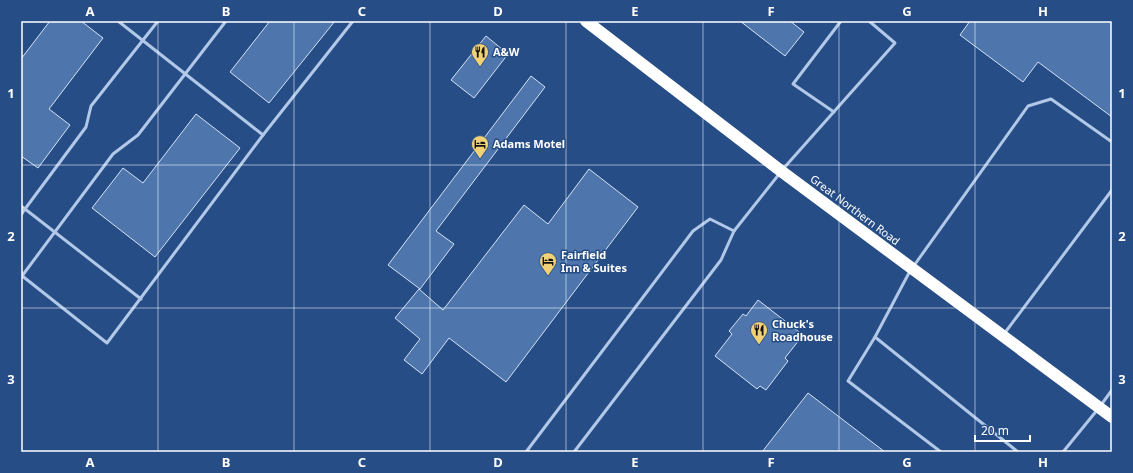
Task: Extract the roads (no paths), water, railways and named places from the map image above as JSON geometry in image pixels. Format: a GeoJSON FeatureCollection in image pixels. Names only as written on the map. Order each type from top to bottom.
{"type":"FeatureCollection","features":[{"type":"Feature","properties":{"kind":"highway","name":"Great Northern Road"},"geometry":{"type":"LineString","coordinates":[[586,21],[781,171],[1112,417]]}},
{"type":"Feature","properties":{"kind":"lane"},"geometry":{"type":"LineString","coordinates":[[118,21],[263,135]]}},
{"type":"Feature","properties":{"kind":"lane"},"geometry":{"type":"LineString","coordinates":[[21,215],[86,127],[91,106],[158,21]]}},
{"type":"Feature","properties":{"kind":"lane"},"geometry":{"type":"LineString","coordinates":[[226,21],[138,136],[113,154],[22,276],[107,343],[263,135],[338,42],[353,21]]}},
{"type":"Feature","properties":{"kind":"lane"},"geometry":{"type":"LineString","coordinates":[[834,112],[793,84],[841,21]]}},
{"type":"Feature","properties":{"kind":"lane"},"geometry":{"type":"LineString","coordinates":[[574,452],[721,260],[734,231],[781,171],[895,43],[869,21]]}},
{"type":"Feature","properties":{"kind":"lane"},"geometry":{"type":"LineString","coordinates":[[941,452],[848,381],[875,337],[912,268],[1028,106],[1051,99],[1112,142]]}},
{"type":"Feature","properties":{"kind":"lane"},"geometry":{"type":"LineString","coordinates":[[1003,335],[1112,190]]}},
{"type":"Feature","properties":{"kind":"lane"},"geometry":{"type":"LineString","coordinates":[[21,206],[141,299]]}},
{"type":"Feature","properties":{"kind":"lane"},"geometry":{"type":"LineString","coordinates":[[526,452],[693,231],[710,219],[734,231]]}},
{"type":"Feature","properties":{"kind":"lane"},"geometry":{"type":"LineString","coordinates":[[875,337],[1018,452]]}},
{"type":"Feature","properties":{"kind":"lane"},"geometry":{"type":"LineString","coordinates":[[1063,452],[1112,390]]}},
{"type":"Feature","properties":{"kind":"place","name":"A&W"},"geometry":{"type":"Point","coordinates":[480,67]}},
{"type":"Feature","properties":{"kind":"place","name":"Adams Motel"},"geometry":{"type":"Point","coordinates":[480,159]}},
{"type":"Feature","properties":{"kind":"place","name":"Fairfield Inn & Suites"},"geometry":{"type":"Point","coordinates":[548,276]}},
{"type":"Feature","properties":{"kind":"place","name":"Chuck's Roadhouse"},"geometry":{"type":"Point","coordinates":[759,345]}}]}
